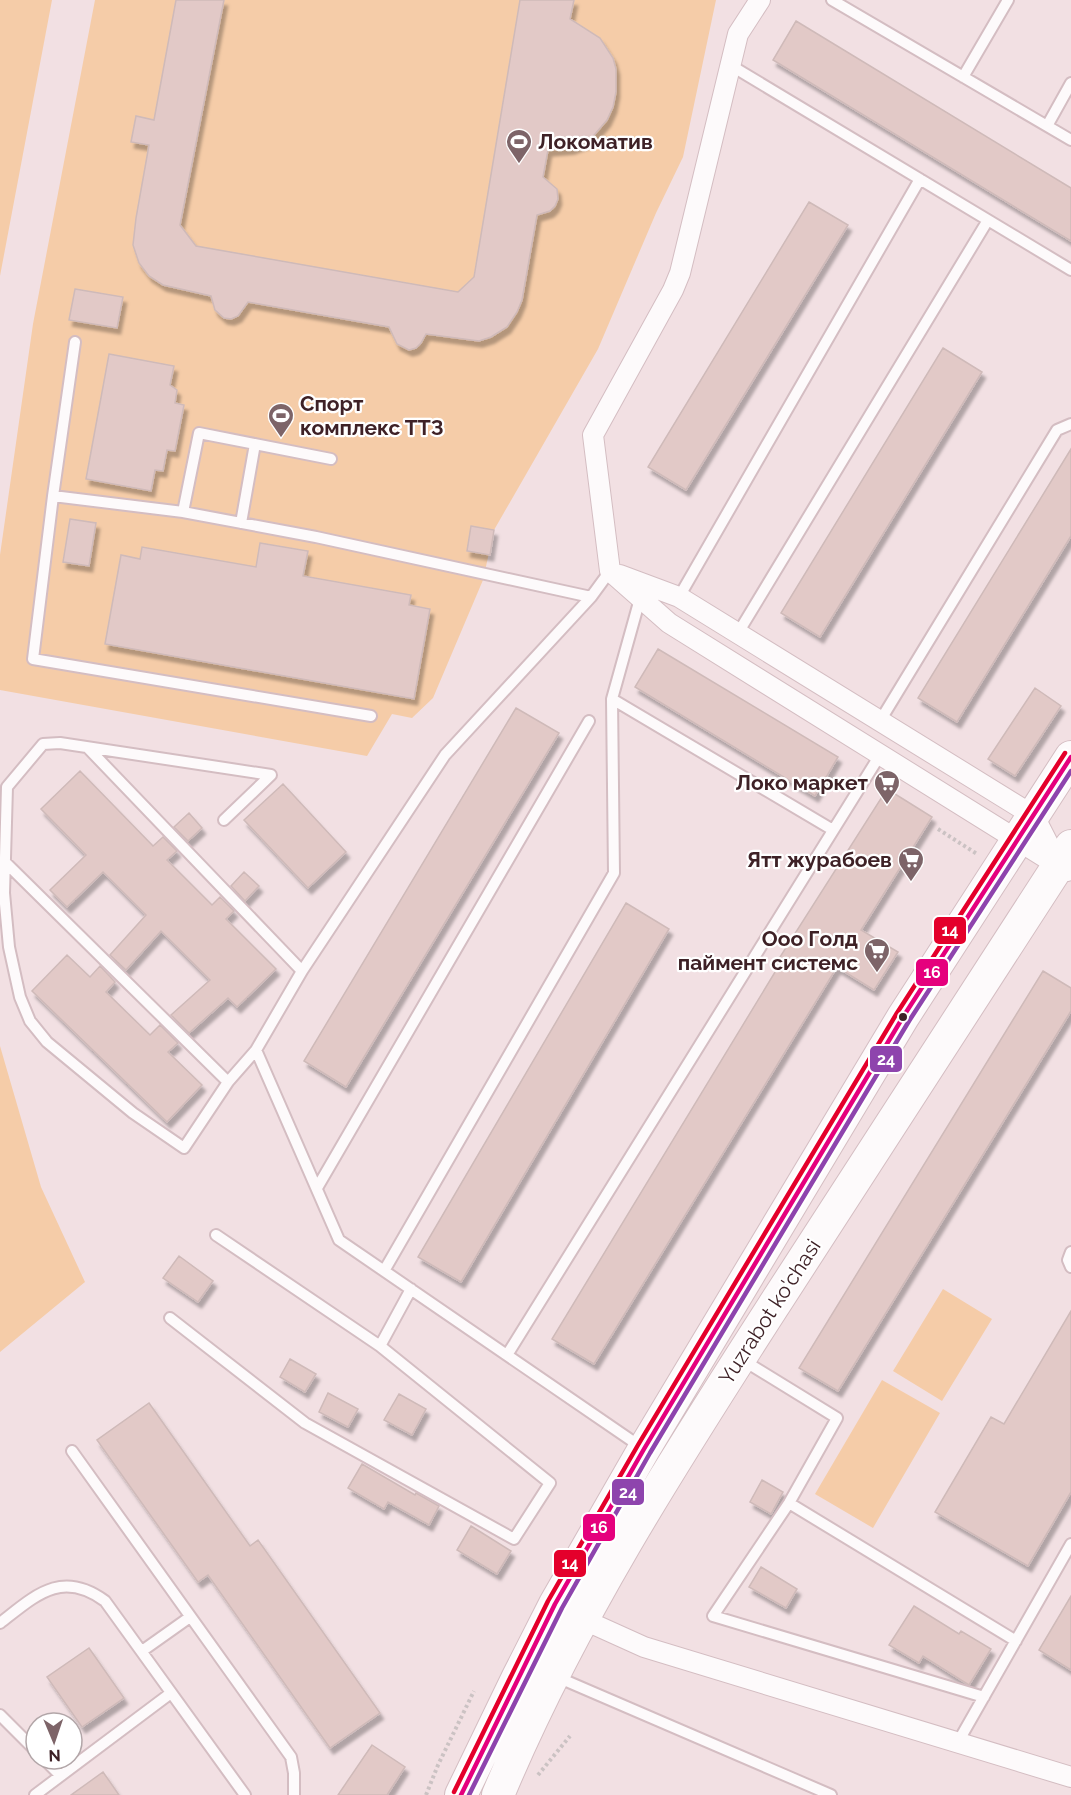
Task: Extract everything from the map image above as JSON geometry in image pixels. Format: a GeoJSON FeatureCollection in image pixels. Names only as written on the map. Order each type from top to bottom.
{"type":"FeatureCollection","features":[{"type":"Feature","properties":{"kind":"main road","name":"Yuzrabot ko'chasi"},"geometry":{"type":"LineString","coordinates":[[461,1795],[555,1604],[644,1449],[903,1017],[1071,757]]}},
{"type":"Feature","properties":{"kind":"main road","name":"Yuzrabot ko'chasi"},"geometry":{"type":"LineString","coordinates":[[498,1795],[525,1734],[582,1619],[668,1474],[740,1358],[1067,861]]}},
{"type":"Feature","properties":{"kind":"street"},"geometry":{"type":"LineString","coordinates":[[760,0],[738,34],[680,273],[666,306],[594,435],[610,571],[642,591],[669,623],[880,755],[1026,828],[1067,861]]}},
{"type":"Feature","properties":{"kind":"street"},"geometry":{"type":"LineString","coordinates":[[642,591],[679,597],[880,721],[1026,828],[1067,861]]}},
{"type":"Feature","properties":{"kind":"street"},"geometry":{"type":"LineString","coordinates":[[582,1619],[644,1647],[1071,1777]]}},
{"type":"Feature","properties":{"kind":"lane"},"geometry":{"type":"LineString","coordinates":[[832,0],[1071,140]]}},
{"type":"Feature","properties":{"kind":"lane"},"geometry":{"type":"LineString","coordinates":[[963,77],[1008,0]]}},
{"type":"Feature","properties":{"kind":"lane"},"geometry":{"type":"LineString","coordinates":[[730,66],[1071,270]]}},
{"type":"Feature","properties":{"kind":"lane"},"geometry":{"type":"LineString","coordinates":[[1047,126],[1071,83]]}},
{"type":"Feature","properties":{"kind":"lane"},"geometry":{"type":"LineString","coordinates":[[679,597],[920,179]]}},
{"type":"Feature","properties":{"kind":"lane"},"geometry":{"type":"LineString","coordinates":[[738,633],[988,220]]}},
{"type":"Feature","properties":{"kind":"lane"},"geometry":{"type":"LineString","coordinates":[[75,342],[33,659],[371,716]]}},
{"type":"Feature","properties":{"kind":"lane"},"geometry":{"type":"LineString","coordinates":[[880,721],[1057,430],[1071,424]]}},
{"type":"Feature","properties":{"kind":"lane"},"geometry":{"type":"LineString","coordinates":[[183,512],[199,433],[331,459]]}},
{"type":"Feature","properties":{"kind":"lane"},"geometry":{"type":"LineString","coordinates":[[241,523],[255,444]]}},
{"type":"Feature","properties":{"kind":"lane"},"geometry":{"type":"LineString","coordinates":[[53,496],[183,512],[316,537],[591,597]]}},
{"type":"Feature","properties":{"kind":"lane"},"geometry":{"type":"LineString","coordinates":[[224,820],[271,775],[60,743],[43,744],[7,787],[4,893],[9,947],[20,996],[30,1021],[47,1042],[133,1113],[184,1148],[228,1082],[256,1050],[302,971],[445,755],[591,597],[610,571]]}},
{"type":"Feature","properties":{"kind":"lane"},"geometry":{"type":"LineString","coordinates":[[384,1271],[614,873],[612,699],[642,591]]}},
{"type":"Feature","properties":{"kind":"lane"},"geometry":{"type":"LineString","coordinates":[[612,699],[833,830]]}},
{"type":"Feature","properties":{"kind":"lane"},"geometry":{"type":"LineString","coordinates":[[316,1188],[589,722]]}},
{"type":"Feature","properties":{"kind":"lane"},"geometry":{"type":"LineString","coordinates":[[88,748],[302,971]]}},
{"type":"Feature","properties":{"kind":"lane"},"geometry":{"type":"LineString","coordinates":[[507,1355],[880,755]]}},
{"type":"Feature","properties":{"kind":"lane"},"geometry":{"type":"LineString","coordinates":[[5,862],[228,1082]]}},
{"type":"Feature","properties":{"kind":"lane"},"geometry":{"type":"LineString","coordinates":[[256,1050],[339,1240],[644,1449]]}},
{"type":"Feature","properties":{"kind":"lane"},"geometry":{"type":"LineString","coordinates":[[170,1318],[305,1423],[514,1539],[550,1483],[380,1346],[216,1235]]}},
{"type":"Feature","properties":{"kind":"lane"},"geometry":{"type":"LineString","coordinates":[[1071,1252],[1068,1260],[1071,1267]]}},
{"type":"Feature","properties":{"kind":"lane"},"geometry":{"type":"LineString","coordinates":[[380,1346],[411,1289]]}},
{"type":"Feature","properties":{"kind":"lane"},"geometry":{"type":"LineString","coordinates":[[740,1358],[837,1418],[789,1503],[713,1616],[984,1697]]}},
{"type":"Feature","properties":{"kind":"lane"},"geometry":{"type":"LineString","coordinates":[[72,1451],[291,1757],[294,1795]]}},
{"type":"Feature","properties":{"kind":"lane"},"geometry":{"type":"LineString","coordinates":[[789,1503],[1016,1641]]}},
{"type":"Feature","properties":{"kind":"lane"},"geometry":{"type":"LineString","coordinates":[[958,1742],[1071,1544]]}},
{"type":"Feature","properties":{"kind":"lane"},"geometry":{"type":"LineString","coordinates":[[0,1623],[46,1590],[64,1587],[82,1589],[105,1601],[245,1795]]}},
{"type":"Feature","properties":{"kind":"lane"},"geometry":{"type":"LineString","coordinates":[[142,1651],[190,1617]]}},
{"type":"Feature","properties":{"kind":"lane"},"geometry":{"type":"LineString","coordinates":[[554,1676],[831,1795]]}},
{"type":"Feature","properties":{"kind":"lane"},"geometry":{"type":"LineString","coordinates":[[35,1795],[171,1693]]}},
{"type":"Feature","properties":{"kind":"lane"},"geometry":{"type":"LineString","coordinates":[[0,1715],[24,1739]]}},
{"type":"Feature","properties":{"kind":"lane"},"geometry":{"type":"LineString","coordinates":[[56,1771],[60,1775]]}},
{"type":"Feature","properties":{"kind":"path"},"geometry":{"type":"LineString","coordinates":[[938,829],[977,854]]}},
{"type":"Feature","properties":{"kind":"path"},"geometry":{"type":"LineString","coordinates":[[426,1795],[474,1691]]}},
{"type":"Feature","properties":{"kind":"path"},"geometry":{"type":"LineString","coordinates":[[534,1785],[538,1774],[570,1736]]}},
{"type":"Feature","properties":{"kind":"shaded area"},"geometry":{"type":"Polygon","coordinates":[[[0,0],[52,0],[0,276],[0,0]]]}},
{"type":"Feature","properties":{"kind":"shaded area","name":"Спорт комплекс ТТЗ"},"geometry":{"type":"Polygon","coordinates":[[[95,0],[716,0],[683,157],[656,213],[598,349],[494,530],[483,580],[433,698],[412,718],[392,714],[367,756],[0,690],[0,555],[33,324],[95,0]]]}},
{"type":"Feature","properties":{"kind":"shaded area"},"geometry":{"type":"Polygon","coordinates":[[[0,1046],[41,1187],[85,1282],[0,1352],[0,1046]]]}},
{"type":"Feature","properties":{"kind":"shaded area"},"geometry":{"type":"Polygon","coordinates":[[[943,1289],[992,1319],[942,1401],[893,1371],[943,1289]]]}},
{"type":"Feature","properties":{"kind":"shaded area"},"geometry":{"type":"Polygon","coordinates":[[[882,1380],[940,1413],[873,1528],[815,1494],[882,1380]]]}},
{"type":"Feature","properties":{"kind":"building","name":"Локоматив"},"geometry":{"type":"Polygon","coordinates":[[[176,0],[224,0],[180,225],[196,246],[458,292],[474,277],[520,0],[574,0],[570,19],[600,38],[613,58],[616,69],[616,92],[613,107],[607,120],[589,141],[571,148],[548,150],[543,177],[557,189],[558,199],[550,211],[537,215],[522,300],[507,327],[479,341],[426,334],[416,348],[409,350],[397,344],[389,327],[248,302],[238,316],[231,319],[224,318],[215,310],[211,296],[163,285],[149,276],[139,263],[133,245],[149,145],[131,142],[136,116],[154,120],[176,0]]]}},
{"type":"Feature","properties":{"kind":"building"},"geometry":{"type":"Polygon","coordinates":[[[796,21],[1071,188],[1071,241],[773,60],[796,21]]]}},
{"type":"Feature","properties":{"kind":"building"},"geometry":{"type":"Polygon","coordinates":[[[809,202],[848,225],[686,490],[648,467],[809,202]]]}},
{"type":"Feature","properties":{"kind":"building"},"geometry":{"type":"Polygon","coordinates":[[[75,289],[123,297],[117,328],[69,320],[75,289]]]}},
{"type":"Feature","properties":{"kind":"building"},"geometry":{"type":"Polygon","coordinates":[[[943,348],[982,372],[820,637],[781,613],[943,348]]]}},
{"type":"Feature","properties":{"kind":"building"},"geometry":{"type":"Polygon","coordinates":[[[109,354],[174,366],[170,385],[177,390],[175,403],[184,405],[175,451],[167,450],[163,471],[155,470],[151,491],[86,479],[109,354]]]}},
{"type":"Feature","properties":{"kind":"building"},"geometry":{"type":"Polygon","coordinates":[[[1071,449],[1071,536],[957,722],[918,698],[1071,449]]]}},
{"type":"Feature","properties":{"kind":"building"},"geometry":{"type":"Polygon","coordinates":[[[70,519],[96,523],[89,566],[63,562],[70,519]]]}},
{"type":"Feature","properties":{"kind":"building"},"geometry":{"type":"Polygon","coordinates":[[[471,526],[494,530],[490,555],[467,551],[471,526]]]}},
{"type":"Feature","properties":{"kind":"building"},"geometry":{"type":"Polygon","coordinates":[[[260,543],[308,551],[303,576],[411,595],[409,605],[430,609],[414,699],[105,644],[121,555],[140,559],[142,547],[256,567],[260,543]]]}},
{"type":"Feature","properties":{"kind":"building"},"geometry":{"type":"Polygon","coordinates":[[[658,649],[838,757],[815,796],[635,687],[658,649]]]}},
{"type":"Feature","properties":{"kind":"building"},"geometry":{"type":"Polygon","coordinates":[[[1035,688],[1061,706],[1015,776],[988,759],[1035,688]]]}},
{"type":"Feature","properties":{"kind":"building"},"geometry":{"type":"Polygon","coordinates":[[[516,708],[559,733],[346,1087],[304,1061],[516,708]]]}},
{"type":"Feature","properties":{"kind":"building"},"geometry":{"type":"Polygon","coordinates":[[[80,771],[153,846],[163,837],[177,851],[167,860],[212,905],[220,897],[234,911],[226,919],[276,969],[237,1007],[228,998],[189,1033],[171,1015],[210,980],[161,931],[126,970],[110,955],[146,915],[103,872],[67,907],[50,890],[86,855],[41,809],[80,771]]]}},
{"type":"Feature","properties":{"kind":"building"},"geometry":{"type":"Polygon","coordinates":[[[283,784],[346,852],[308,888],[244,820],[283,784]]]}},
{"type":"Feature","properties":{"kind":"building"},"geometry":{"type":"Polygon","coordinates":[[[887,789],[932,817],[861,930],[898,952],[874,990],[837,967],[594,1364],[552,1339],[783,959],[780,957],[887,789]]]}},
{"type":"Feature","properties":{"kind":"building"},"geometry":{"type":"Polygon","coordinates":[[[189,813],[202,828],[188,841],[174,827],[189,813]]]}},
{"type":"Feature","properties":{"kind":"building"},"geometry":{"type":"Polygon","coordinates":[[[244,872],[259,886],[245,901],[231,886],[244,872]]]}},
{"type":"Feature","properties":{"kind":"building"},"geometry":{"type":"Polygon","coordinates":[[[626,903],[669,929],[461,1282],[418,1257],[626,903]]]}},
{"type":"Feature","properties":{"kind":"building"},"geometry":{"type":"Polygon","coordinates":[[[67,955],[90,977],[100,966],[115,982],[106,992],[150,1035],[160,1025],[178,1043],[168,1052],[202,1085],[167,1122],[32,991],[67,955]]]}},
{"type":"Feature","properties":{"kind":"building"},"geometry":{"type":"Polygon","coordinates":[[[1043,971],[1071,988],[1071,1011],[838,1391],[799,1368],[1043,971]]]}},
{"type":"Feature","properties":{"kind":"building"},"geometry":{"type":"Polygon","coordinates":[[[179,1256],[213,1281],[198,1302],[163,1278],[179,1256]]]}},
{"type":"Feature","properties":{"kind":"building"},"geometry":{"type":"Polygon","coordinates":[[[1071,1311],[1071,1492],[1028,1566],[935,1512],[991,1417],[1004,1424],[1071,1311]]]}},
{"type":"Feature","properties":{"kind":"building"},"geometry":{"type":"Polygon","coordinates":[[[290,1359],[316,1374],[305,1392],[280,1377],[290,1359]]]}},
{"type":"Feature","properties":{"kind":"building"},"geometry":{"type":"Polygon","coordinates":[[[328,1393],[358,1409],[348,1427],[319,1412],[328,1393]]]}},
{"type":"Feature","properties":{"kind":"building"},"geometry":{"type":"Polygon","coordinates":[[[399,1394],[426,1409],[412,1435],[384,1420],[399,1394]]]}},
{"type":"Feature","properties":{"kind":"building"},"geometry":{"type":"Polygon","coordinates":[[[149,1403],[250,1546],[258,1540],[380,1713],[330,1748],[208,1575],[198,1582],[97,1440],[149,1403]]]}},
{"type":"Feature","properties":{"kind":"building"},"geometry":{"type":"Polygon","coordinates":[[[362,1464],[415,1495],[416,1493],[439,1506],[429,1525],[388,1502],[384,1509],[348,1488],[362,1464]]]}},
{"type":"Feature","properties":{"kind":"building"},"geometry":{"type":"Polygon","coordinates":[[[762,1480],[783,1492],[771,1514],[750,1502],[762,1480]]]}},
{"type":"Feature","properties":{"kind":"building"},"geometry":{"type":"Polygon","coordinates":[[[471,1526],[511,1551],[497,1574],[457,1550],[471,1526]]]}},
{"type":"Feature","properties":{"kind":"building"},"geometry":{"type":"Polygon","coordinates":[[[761,1567],[797,1589],[786,1608],[749,1587],[761,1567]]]}},
{"type":"Feature","properties":{"kind":"building"},"geometry":{"type":"Polygon","coordinates":[[[1071,1596],[1071,1670],[1039,1650],[1071,1596]]]}},
{"type":"Feature","properties":{"kind":"building"},"geometry":{"type":"Polygon","coordinates":[[[914,1606],[959,1634],[961,1631],[991,1649],[969,1685],[923,1656],[919,1663],[889,1645],[914,1606]]]}},
{"type":"Feature","properties":{"kind":"building"},"geometry":{"type":"Polygon","coordinates":[[[89,1648],[124,1698],[84,1726],[84,1711],[71,1711],[47,1677],[89,1648]]]}},
{"type":"Feature","properties":{"kind":"building"},"geometry":{"type":"Polygon","coordinates":[[[372,1745],[405,1767],[387,1795],[338,1795],[372,1745]]]}},
{"type":"Feature","properties":{"kind":"building"},"geometry":{"type":"Polygon","coordinates":[[[103,1772],[119,1795],[71,1795],[103,1772]]]}},
{"type":"Feature","properties":{"kind":"transit line","name":"14"},"geometry":{"type":"LineString","coordinates":[[454,1792],[548,1601],[638,1445],[897,1013],[1065,753]]}},
{"type":"Feature","properties":{"kind":"transit line","name":"16"},"geometry":{"type":"LineString","coordinates":[[461,1795],[555,1604],[644,1449],[903,1017],[1071,757]]}},
{"type":"Feature","properties":{"kind":"transit line","name":"24"},"geometry":{"type":"LineString","coordinates":[[469,1795],[562,1608],[650,1453],[909,1021],[1071,771]]}},
{"type":"Feature","properties":{"kind":"place","name":"Локоматив"},"geometry":{"type":"Point","coordinates":[519,165]}},
{"type":"Feature","properties":{"kind":"place","name":"Спорт комплекс ТТЗ"},"geometry":{"type":"Point","coordinates":[281,439]}},
{"type":"Feature","properties":{"kind":"place","name":"Локо маркет"},"geometry":{"type":"Point","coordinates":[887,806]}},
{"type":"Feature","properties":{"kind":"place","name":"Ятт журабоев"},"geometry":{"type":"Point","coordinates":[911,883]}},
{"type":"Feature","properties":{"kind":"place","name":"Ооо Голд паймент системс"},"geometry":{"type":"Point","coordinates":[877,974]}}]}
